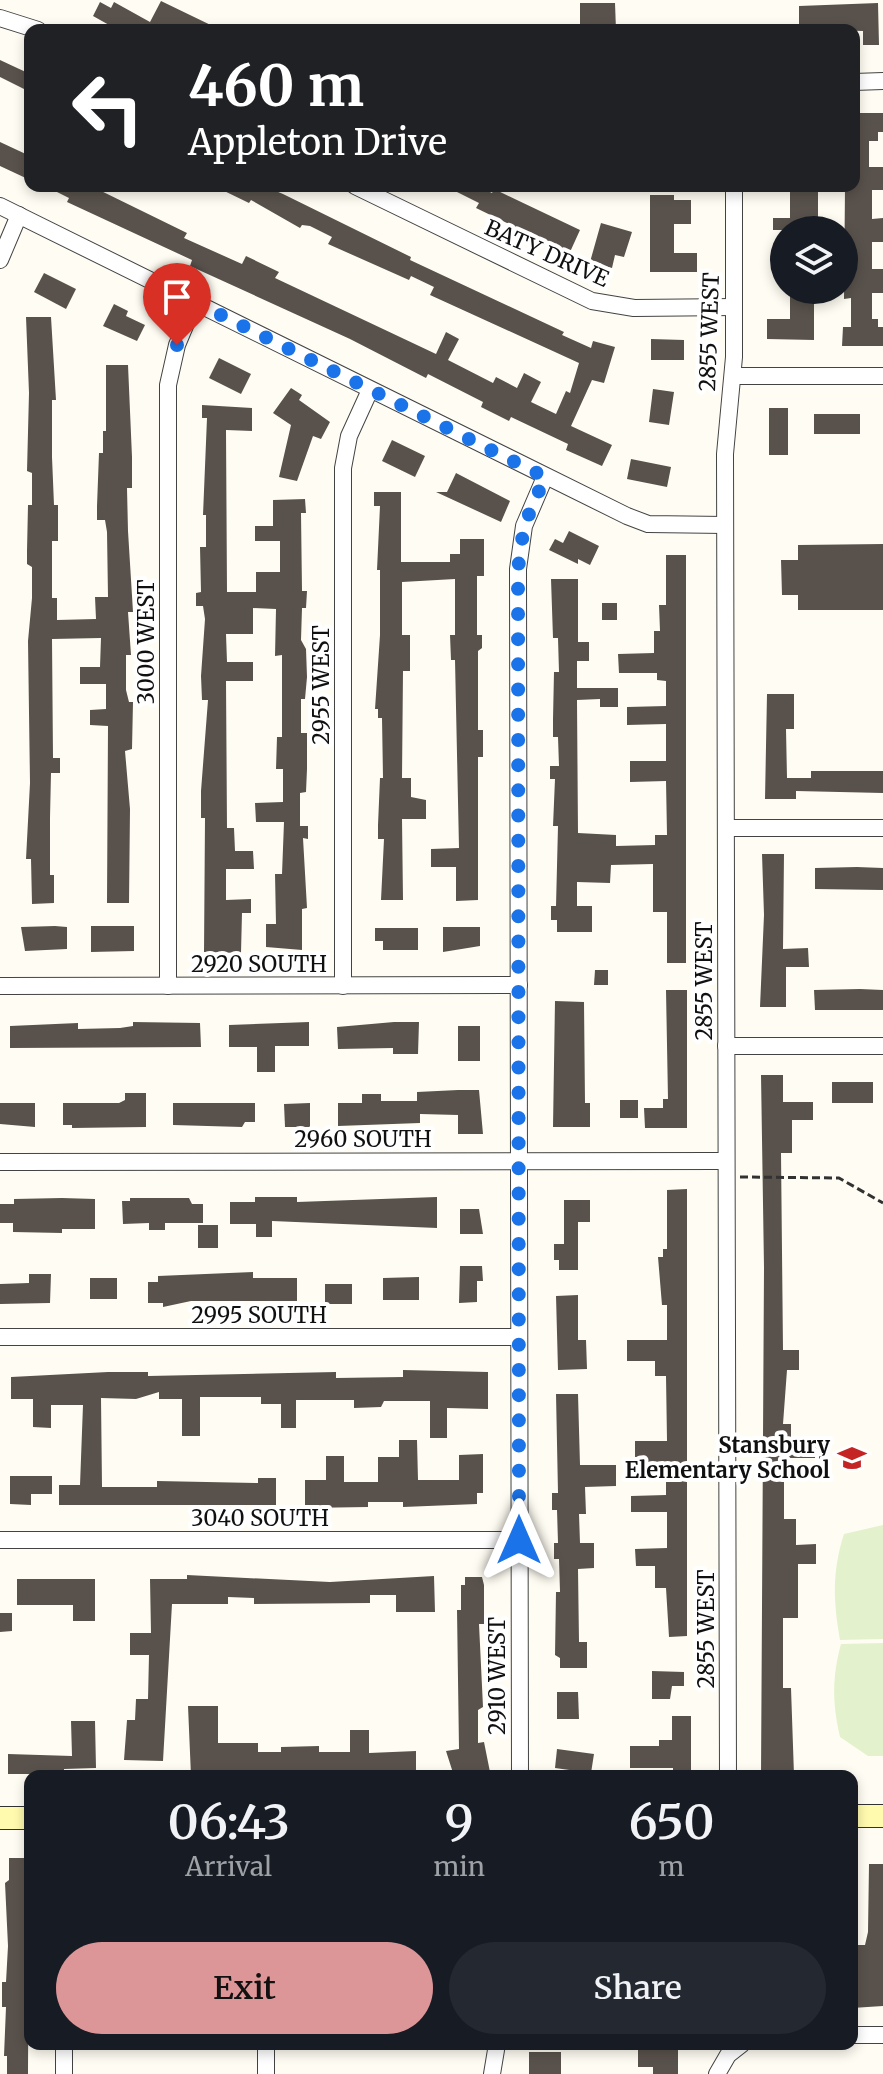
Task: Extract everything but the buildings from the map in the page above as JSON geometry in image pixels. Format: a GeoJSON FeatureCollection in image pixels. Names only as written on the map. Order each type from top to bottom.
{"type":"FeatureCollection","features":[{"type":"Feature","properties":{"kind":"main road"},"geometry":{"type":"LineString","coordinates":[[858,1816],[883,1816]]}},
{"type":"Feature","properties":{"kind":"main road"},"geometry":{"type":"LineString","coordinates":[[0,1818],[24,1818]]}},
{"type":"Feature","properties":{"kind":"street"},"geometry":{"type":"LineString","coordinates":[[0,18],[24,26]]}},
{"type":"Feature","properties":{"kind":"street"},"geometry":{"type":"LineString","coordinates":[[860,82],[883,81]]}},
{"type":"Feature","properties":{"kind":"street","name":"BATY DRIVE"},"geometry":{"type":"LineString","coordinates":[[367,192],[592,301],[634,308],[734,307]]}},
{"type":"Feature","properties":{"kind":"street","name":"2855 WEST"},"geometry":{"type":"LineString","coordinates":[[728,1770],[725,525],[726,434],[733,376],[734,192]]}},
{"type":"Feature","properties":{"kind":"street"},"geometry":{"type":"LineString","coordinates":[[0,206],[545,477],[648,524],[725,525]]}},
{"type":"Feature","properties":{"kind":"street"},"geometry":{"type":"LineString","coordinates":[[0,260],[19,215]]}},
{"type":"Feature","properties":{"kind":"street","name":"3000 WEST"},"geometry":{"type":"LineString","coordinates":[[168,986],[168,385],[177,345],[195,302]]}},
{"type":"Feature","properties":{"kind":"street"},"geometry":{"type":"LineString","coordinates":[[733,376],[883,376]]}},
{"type":"Feature","properties":{"kind":"street","name":"2955 WEST"},"geometry":{"type":"LineString","coordinates":[[343,986],[343,468],[349,436],[370,390]]}},
{"type":"Feature","properties":{"kind":"street","name":"2910 WEST"},"geometry":{"type":"LineString","coordinates":[[520,1770],[519,554],[524,526],[545,477]]}},
{"type":"Feature","properties":{"kind":"street"},"geometry":{"type":"LineString","coordinates":[[726,828],[883,828]]}},
{"type":"Feature","properties":{"kind":"street","name":"2920 SOUTH"},"geometry":{"type":"LineString","coordinates":[[0,986],[519,985]]}},
{"type":"Feature","properties":{"kind":"street"},"geometry":{"type":"LineString","coordinates":[[726,1046],[883,1046]]}},
{"type":"Feature","properties":{"kind":"street","name":"2960 SOUTH"},"geometry":{"type":"LineString","coordinates":[[0,1162],[726,1161]]}},
{"type":"Feature","properties":{"kind":"street","name":"2995 SOUTH"},"geometry":{"type":"LineString","coordinates":[[0,1337],[519,1337]]}},
{"type":"Feature","properties":{"kind":"street","name":"3040 SOUTH"},"geometry":{"type":"LineString","coordinates":[[0,1540],[519,1540]]}},
{"type":"Feature","properties":{"kind":"street"},"geometry":{"type":"LineString","coordinates":[[858,2035],[883,2035]]}},
{"type":"Feature","properties":{"kind":"street"},"geometry":{"type":"LineString","coordinates":[[64,2050],[64,2074]]}},
{"type":"Feature","properties":{"kind":"street"},"geometry":{"type":"LineString","coordinates":[[266,2050],[266,2074]]}},
{"type":"Feature","properties":{"kind":"street"},"geometry":{"type":"LineString","coordinates":[[492,2074],[496,2050]]}},
{"type":"Feature","properties":{"kind":"street"},"geometry":{"type":"LineString","coordinates":[[717,2074],[734,2050]]}},
{"type":"Feature","properties":{"kind":"path"},"geometry":{"type":"LineString","coordinates":[[740,1177],[839,1178],[883,1203]]}},
{"type":"Feature","properties":{"kind":"green space"},"geometry":{"type":"Polygon","coordinates":[[[883,1525],[883,1639],[840,1640],[835,1586],[844,1534],[883,1525]]]}},
{"type":"Feature","properties":{"kind":"green space"},"geometry":{"type":"Polygon","coordinates":[[[883,1643],[883,1756],[868,1756],[840,1737],[834,1701],[836,1668],[841,1644],[883,1643]]]}},
{"type":"Feature","properties":{"kind":"place","name":"Stansbury Elementary School"},"geometry":{"type":"Point","coordinates":[852,1458]}},
{"type":"Feature","properties":{"kind":"route"},"geometry":{"type":"LineString","coordinates":[[177,345],[195,302],[545,477],[524,526],[518,569],[519,1540]]}}]}
